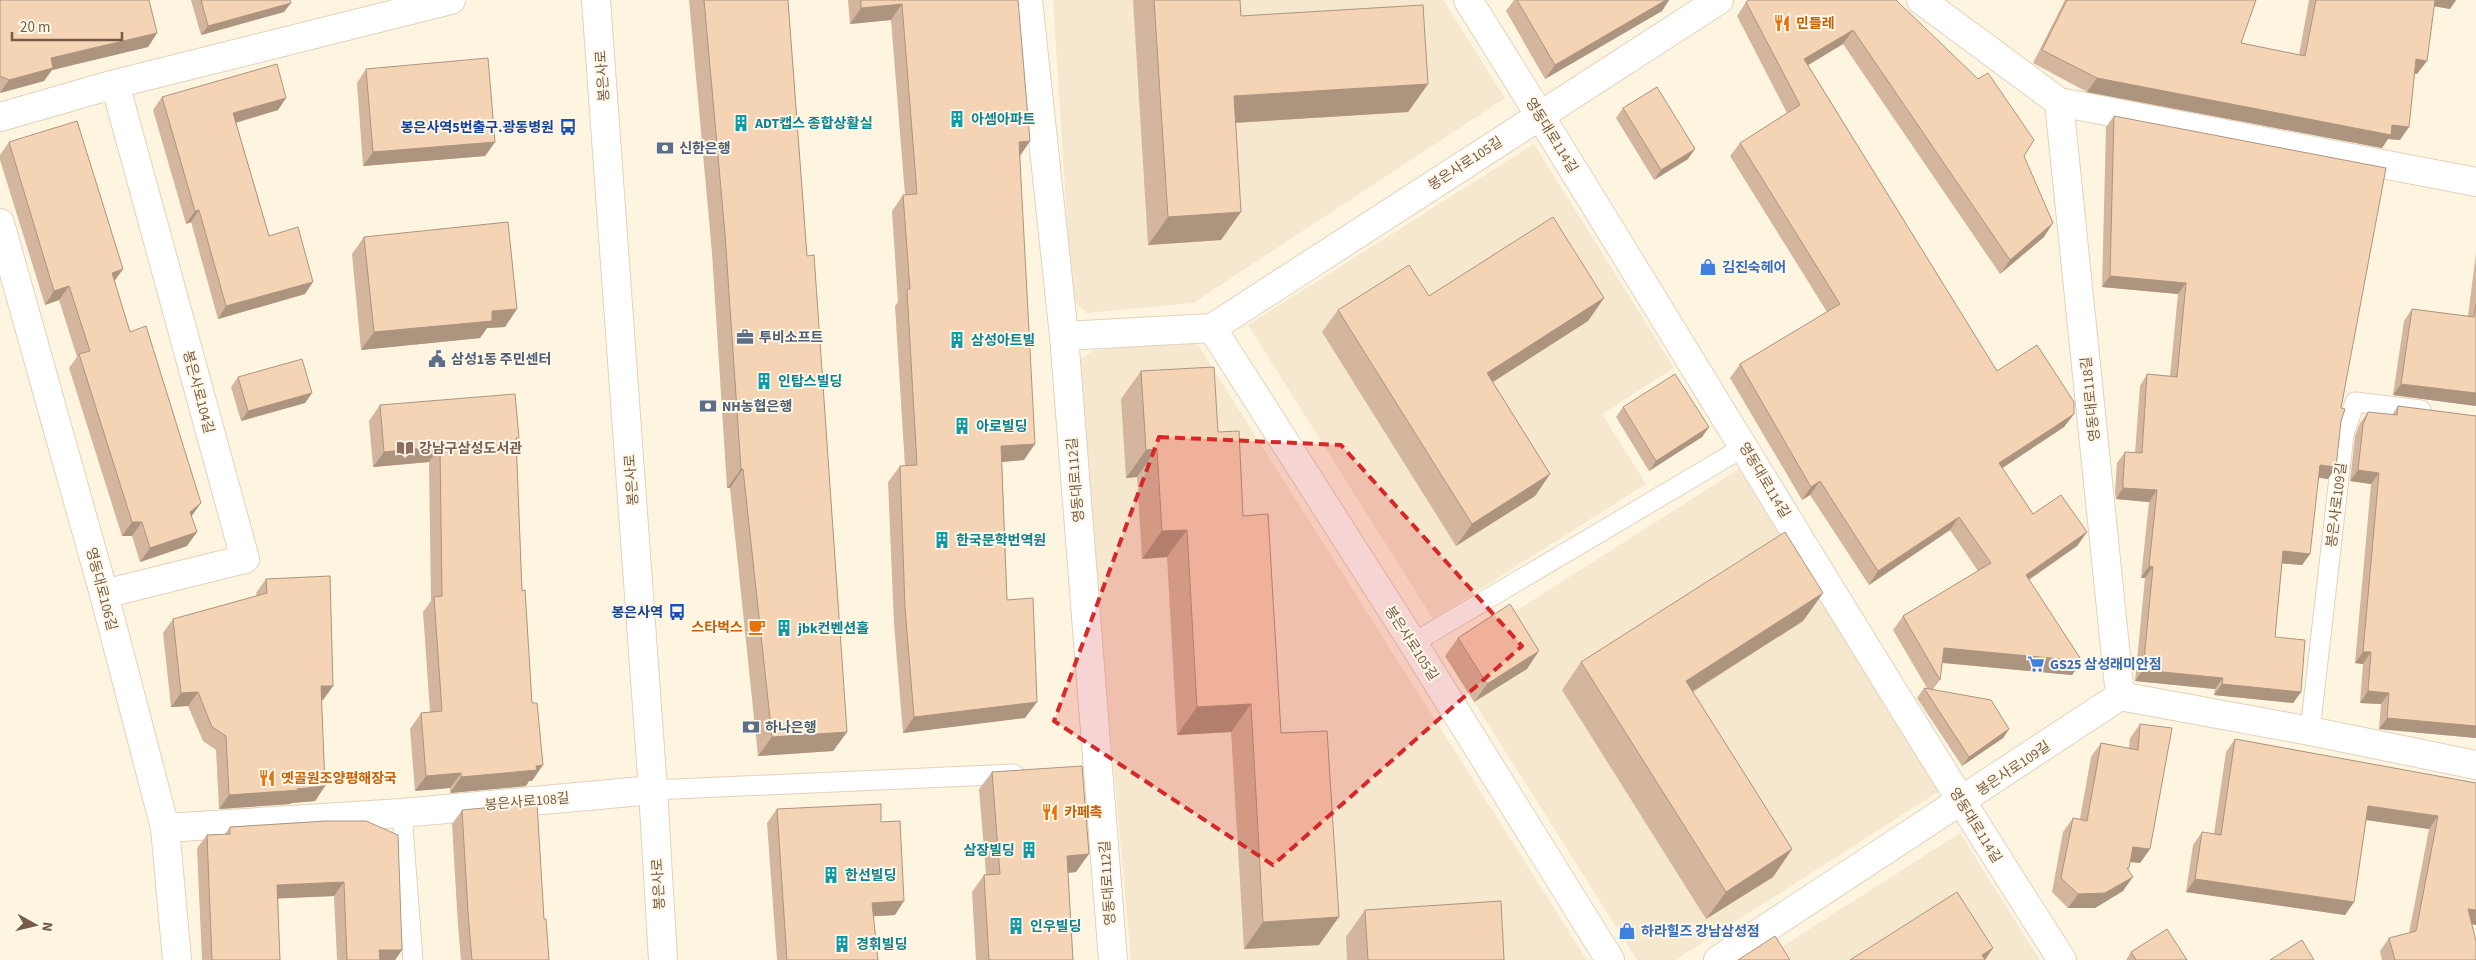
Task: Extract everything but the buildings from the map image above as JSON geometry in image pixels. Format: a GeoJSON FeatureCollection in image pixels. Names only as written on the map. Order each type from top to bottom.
{"type":"FeatureCollection","features":[{"type":"Feature","properties":{"kind":"street"},"geometry":{"type":"LineString","coordinates":[[0,117],[115,84],[451,0]]}},
{"type":"Feature","properties":{"kind":"street","name":"봉은사로"},"geometry":{"type":"LineString","coordinates":[[596,0],[653,790],[663,960]]}},
{"type":"Feature","properties":{"kind":"street","name":"영동대로112길"},"geometry":{"type":"LineString","coordinates":[[1028,0],[1064,336],[1089,771],[1113,960]]}},
{"type":"Feature","properties":{"kind":"street","name":"영동대로114길"},"geometry":{"type":"LineString","coordinates":[[1468,0],[1961,803],[2062,960]]}},
{"type":"Feature","properties":{"kind":"street","name":"봉은사로105길"},"geometry":{"type":"LineString","coordinates":[[1064,336],[1212,328],[1719,0]]}},
{"type":"Feature","properties":{"kind":"street"},"geometry":{"type":"LineString","coordinates":[[1921,0],[2059,102],[2476,182]]}},
{"type":"Feature","properties":{"kind":"street","name":"봉은사로104길"},"geometry":{"type":"LineString","coordinates":[[104,594],[245,558],[115,84]]}},
{"type":"Feature","properties":{"kind":"street","name":"영동대로118길"},"geometry":{"type":"LineString","coordinates":[[2059,102],[2120,696]]}},
{"type":"Feature","properties":{"kind":"street","name":"영동대로106길"},"geometry":{"type":"LineString","coordinates":[[0,223],[104,594],[165,828],[177,960]]}},
{"type":"Feature","properties":{"kind":"street","name":"봉은사로105길"},"geometry":{"type":"LineString","coordinates":[[1212,328],[1413,643],[1610,960]]}},
{"type":"Feature","properties":{"kind":"street"},"geometry":{"type":"LineString","coordinates":[[2120,696],[2310,731],[2476,765]]}},
{"type":"Feature","properties":{"kind":"street","name":"봉은사로109길"},"geometry":{"type":"LineString","coordinates":[[1718,960],[1961,803],[2120,696]]}},
{"type":"Feature","properties":{"kind":"street","name":"봉은사로108길"},"geometry":{"type":"LineString","coordinates":[[165,828],[402,812],[653,790]]}},
{"type":"Feature","properties":{"kind":"lane","name":"봉은사로109길"},"geometry":{"type":"LineString","coordinates":[[2310,731],[2344,434],[2355,402],[2439,412]]}},
{"type":"Feature","properties":{"kind":"lane"},"geometry":{"type":"LineString","coordinates":[[1413,643],[1744,447]]}},
{"type":"Feature","properties":{"kind":"lane"},"geometry":{"type":"LineString","coordinates":[[653,790],[1030,774]]}},
{"type":"Feature","properties":{"kind":"lane"},"geometry":{"type":"LineString","coordinates":[[402,812],[413,960]]}},
{"type":"Feature","properties":{"kind":"highlighted area"},"geometry":{"type":"Polygon","coordinates":[[[1159,437],[1341,445],[1522,646],[1273,865],[1054,721],[1159,437]]]}},
{"type":"Feature","properties":{"kind":"shaded area"},"geometry":{"type":"Polygon","coordinates":[[[1053,0],[1443,0],[1505,98],[1193,303],[1087,313],[1072,300],[1053,0]]]}},
{"type":"Feature","properties":{"kind":"shaded area"},"geometry":{"type":"Polygon","coordinates":[[[1534,144],[1674,368],[1602,414],[1646,484],[1433,619],[1248,325],[1534,144]]]}},
{"type":"Feature","properties":{"kind":"shaded area"},"geometry":{"type":"Polygon","coordinates":[[[1192,341],[1198,345],[1587,960],[1131,960],[1077,362],[1094,350],[1192,341]]]}},
{"type":"Feature","properties":{"kind":"shaded area"},"geometry":{"type":"Polygon","coordinates":[[[1739,469],[1941,790],[1675,960],[1637,960],[1445,656],[1739,469]]]}},
{"type":"Feature","properties":{"kind":"shaded area"},"geometry":{"type":"Polygon","coordinates":[[[1960,833],[2040,960],[1761,960],[1960,833]]]}},
{"type":"Feature","properties":{"kind":"place","name":"민들레"},"geometry":{"type":"Point","coordinates":[1782,23]}},
{"type":"Feature","properties":{"kind":"place","name":"아셈아파트"},"geometry":{"type":"Point","coordinates":[957,119]}},
{"type":"Feature","properties":{"kind":"place","name":"ADT캡스 종합상활실"},"geometry":{"type":"Point","coordinates":[741,123]}},
{"type":"Feature","properties":{"kind":"place","name":"봉은사역5번출구.광동병원"},"geometry":{"type":"Point","coordinates":[568,127]}},
{"type":"Feature","properties":{"kind":"place","name":"신한은행"},"geometry":{"type":"Point","coordinates":[665,148]}},
{"type":"Feature","properties":{"kind":"place","name":"김진숙헤어"},"geometry":{"type":"Point","coordinates":[1708,267]}},
{"type":"Feature","properties":{"kind":"place","name":"투비소프트"},"geometry":{"type":"Point","coordinates":[745,337]}},
{"type":"Feature","properties":{"kind":"place","name":"삼성아트빌"},"geometry":{"type":"Point","coordinates":[957,340]}},
{"type":"Feature","properties":{"kind":"place","name":"삼성1동 주민센터"},"geometry":{"type":"Point","coordinates":[437,359]}},
{"type":"Feature","properties":{"kind":"place","name":"인탑스빌딩"},"geometry":{"type":"Point","coordinates":[764,381]}},
{"type":"Feature","properties":{"kind":"place","name":"NH농협은행"},"geometry":{"type":"Point","coordinates":[708,406]}},
{"type":"Feature","properties":{"kind":"place","name":"아로빌딩"},"geometry":{"type":"Point","coordinates":[962,426]}},
{"type":"Feature","properties":{"kind":"place","name":"강남구삼성도서관"},"geometry":{"type":"Point","coordinates":[405,448]}},
{"type":"Feature","properties":{"kind":"place","name":"한국문학번역원"},"geometry":{"type":"Point","coordinates":[942,540]}},
{"type":"Feature","properties":{"kind":"place","name":"봉은사역"},"geometry":{"type":"Point","coordinates":[677,612]}},
{"type":"Feature","properties":{"kind":"place","name":"스타벅스"},"geometry":{"type":"Point","coordinates":[757,627]}},
{"type":"Feature","properties":{"kind":"place","name":"jbk컨벤션홀"},"geometry":{"type":"Point","coordinates":[784,628]}},
{"type":"Feature","properties":{"kind":"place","name":"GS25 삼성래미안점"},"geometry":{"type":"Point","coordinates":[2036,664]}},
{"type":"Feature","properties":{"kind":"place","name":"하나은행"},"geometry":{"type":"Point","coordinates":[751,727]}},
{"type":"Feature","properties":{"kind":"place","name":"옛골원조양평해장국"},"geometry":{"type":"Point","coordinates":[267,778]}},
{"type":"Feature","properties":{"kind":"place","name":"카페촉"},"geometry":{"type":"Point","coordinates":[1050,812]}},
{"type":"Feature","properties":{"kind":"place","name":"삼장빌딩"},"geometry":{"type":"Point","coordinates":[1029,850]}},
{"type":"Feature","properties":{"kind":"place","name":"한선빌딩"},"geometry":{"type":"Point","coordinates":[831,875]}},
{"type":"Feature","properties":{"kind":"place","name":"인우빌딩"},"geometry":{"type":"Point","coordinates":[1016,926]}},
{"type":"Feature","properties":{"kind":"place","name":"하라힐즈 강남삼성점"},"geometry":{"type":"Point","coordinates":[1627,931]}},
{"type":"Feature","properties":{"kind":"place","name":"경휘빌딩"},"geometry":{"type":"Point","coordinates":[842,944]}}]}
